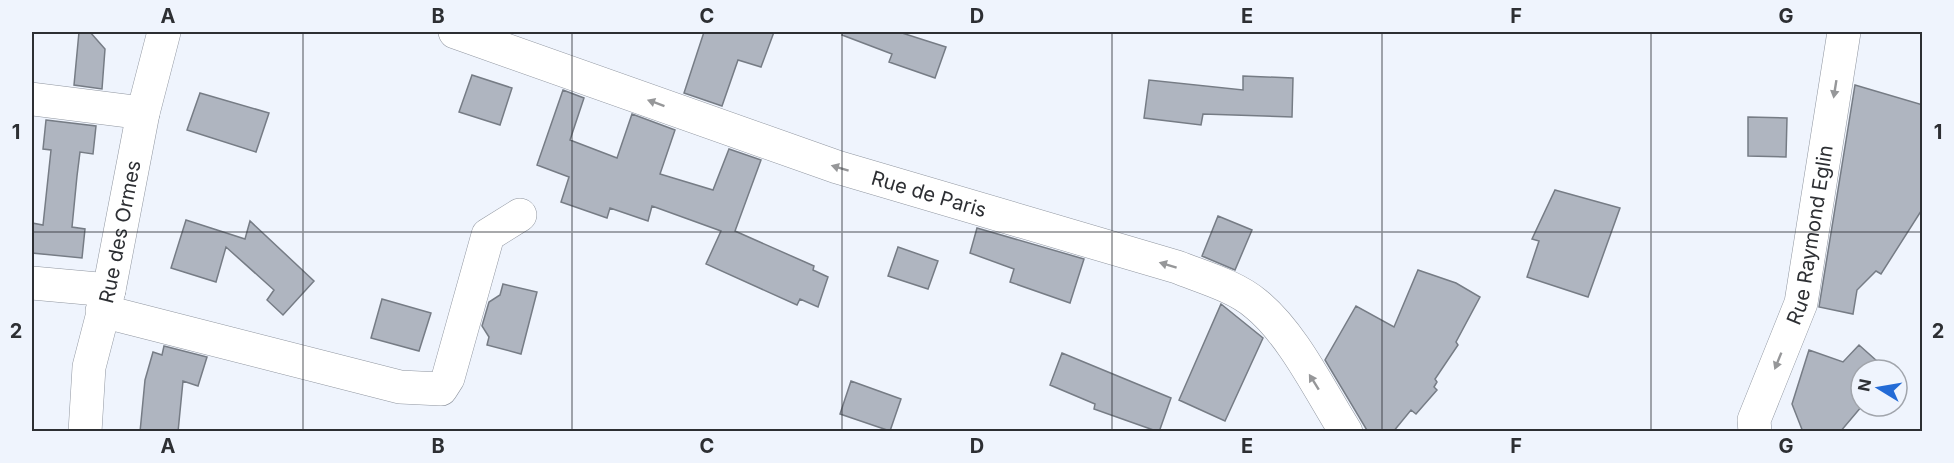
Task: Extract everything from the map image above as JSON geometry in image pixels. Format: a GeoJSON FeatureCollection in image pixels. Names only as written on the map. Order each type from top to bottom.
{"type":"FeatureCollection","features":[{"type":"Feature","properties":{"kind":"street","name":"Rue des Ormes"},"geometry":{"type":"LineString","coordinates":[[85,432],[89,367],[105,301],[143,113],[164,32]]}},
{"type":"Feature","properties":{"kind":"street","name":"Rue de Paris"},"geometry":{"type":"LineString","coordinates":[[455,32],[837,167],[1177,267],[1212,280],[1254,302],[1273,320],[1346,432]]}},
{"type":"Feature","properties":{"kind":"street","name":"Rue Raymond Eglin"},"geometry":{"type":"LineString","coordinates":[[1755,432],[1754,420],[1801,303],[1844,32]]}},
{"type":"Feature","properties":{"kind":"street"},"geometry":{"type":"LineString","coordinates":[[32,99],[143,113]]}},
{"type":"Feature","properties":{"kind":"street"},"geometry":{"type":"LineString","coordinates":[[32,283],[105,301],[400,387],[441,389],[448,378],[488,235],[520,215]]}},
{"type":"Feature","properties":{"kind":"building"},"geometry":{"type":"Polygon","coordinates":[[[79,32],[90,32],[105,49],[102,89],[74,85],[79,32]]]}},
{"type":"Feature","properties":{"kind":"building"},"geometry":{"type":"Polygon","coordinates":[[[704,32],[774,32],[761,67],[738,60],[722,106],[684,93],[704,32]]]}},
{"type":"Feature","properties":{"kind":"building"},"geometry":{"type":"Polygon","coordinates":[[[843,32],[899,32],[946,47],[935,78],[889,62],[892,54],[842,35],[843,32]]]}},
{"type":"Feature","properties":{"kind":"building"},"geometry":{"type":"Polygon","coordinates":[[[472,75],[512,88],[500,125],[459,112],[472,75]]]}},
{"type":"Feature","properties":{"kind":"building"},"geometry":{"type":"Polygon","coordinates":[[[1243,76],[1293,78],[1292,117],[1203,114],[1201,125],[1144,118],[1149,80],[1243,90],[1243,76]]]}},
{"type":"Feature","properties":{"kind":"building"},"geometry":{"type":"Polygon","coordinates":[[[1855,85],[1923,105],[1923,208],[1881,274],[1876,271],[1857,290],[1853,314],[1819,307],[1855,85]]]}},
{"type":"Feature","properties":{"kind":"building"},"geometry":{"type":"Polygon","coordinates":[[[563,90],[584,98],[570,140],[617,158],[632,114],[675,130],[660,174],[713,190],[729,149],[761,160],[735,231],[814,266],[813,270],[828,277],[818,307],[800,299],[797,305],[706,264],[721,231],[652,206],[648,221],[610,208],[607,218],[561,202],[569,177],[537,165],[563,90]]]}},
{"type":"Feature","properties":{"kind":"building"},"geometry":{"type":"Polygon","coordinates":[[[200,93],[269,113],[256,152],[187,130],[200,93]]]}},
{"type":"Feature","properties":{"kind":"building"},"geometry":{"type":"Polygon","coordinates":[[[1748,117],[1787,118],[1786,157],[1748,156],[1748,117]]]}},
{"type":"Feature","properties":{"kind":"building"},"geometry":{"type":"Polygon","coordinates":[[[46,120],[96,126],[93,154],[80,152],[77,176],[72,227],[85,229],[82,258],[32,253],[32,223],[43,225],[51,150],[43,149],[46,120]]]}},
{"type":"Feature","properties":{"kind":"building"},"geometry":{"type":"Polygon","coordinates":[[[1555,190],[1620,208],[1588,297],[1527,277],[1539,241],[1532,239],[1555,190]]]}},
{"type":"Feature","properties":{"kind":"building"},"geometry":{"type":"Polygon","coordinates":[[[1218,216],[1252,230],[1235,270],[1202,256],[1218,216]]]}},
{"type":"Feature","properties":{"kind":"building"},"geometry":{"type":"Polygon","coordinates":[[[186,220],[245,239],[250,221],[314,281],[283,315],[267,300],[274,290],[226,247],[216,282],[171,268],[186,220]]]}},
{"type":"Feature","properties":{"kind":"building"},"geometry":{"type":"Polygon","coordinates":[[[977,228],[1084,259],[1070,303],[1010,282],[1014,269],[970,253],[977,228]]]}},
{"type":"Feature","properties":{"kind":"building"},"geometry":{"type":"Polygon","coordinates":[[[898,247],[938,261],[928,289],[888,276],[898,247]]]}},
{"type":"Feature","properties":{"kind":"building"},"geometry":{"type":"Polygon","coordinates":[[[1418,270],[1456,283],[1480,297],[1456,342],[1458,345],[1435,379],[1437,382],[1434,387],[1437,390],[1416,414],[1411,410],[1393,432],[1368,432],[1325,360],[1356,306],[1394,327],[1418,270]]]}},
{"type":"Feature","properties":{"kind":"building"},"geometry":{"type":"Polygon","coordinates":[[[503,284],[537,292],[521,354],[487,345],[489,337],[482,326],[489,302],[500,295],[503,284]]]}},
{"type":"Feature","properties":{"kind":"building"},"geometry":{"type":"Polygon","coordinates":[[[382,299],[431,313],[419,351],[371,338],[382,299]]]}},
{"type":"Feature","properties":{"kind":"building"},"geometry":{"type":"Polygon","coordinates":[[[1221,304],[1263,338],[1225,421],[1179,400],[1221,304]]]}},
{"type":"Feature","properties":{"kind":"building"},"geometry":{"type":"Polygon","coordinates":[[[1859,345],[1874,358],[1849,358],[1849,418],[1852,418],[1840,432],[1803,432],[1792,404],[1809,350],[1843,362],[1859,345]]]}},
{"type":"Feature","properties":{"kind":"building"},"geometry":{"type":"Polygon","coordinates":[[[164,346],[207,357],[198,386],[183,381],[178,432],[140,432],[145,380],[153,352],[162,355],[164,346]]]}},
{"type":"Feature","properties":{"kind":"building"},"geometry":{"type":"Polygon","coordinates":[[[1062,353],[1171,398],[1159,432],[1094,409],[1095,404],[1050,385],[1062,353]]]}},
{"type":"Feature","properties":{"kind":"building"},"geometry":{"type":"Polygon","coordinates":[[[851,381],[901,399],[890,431],[840,414],[851,381]]]}}]}
